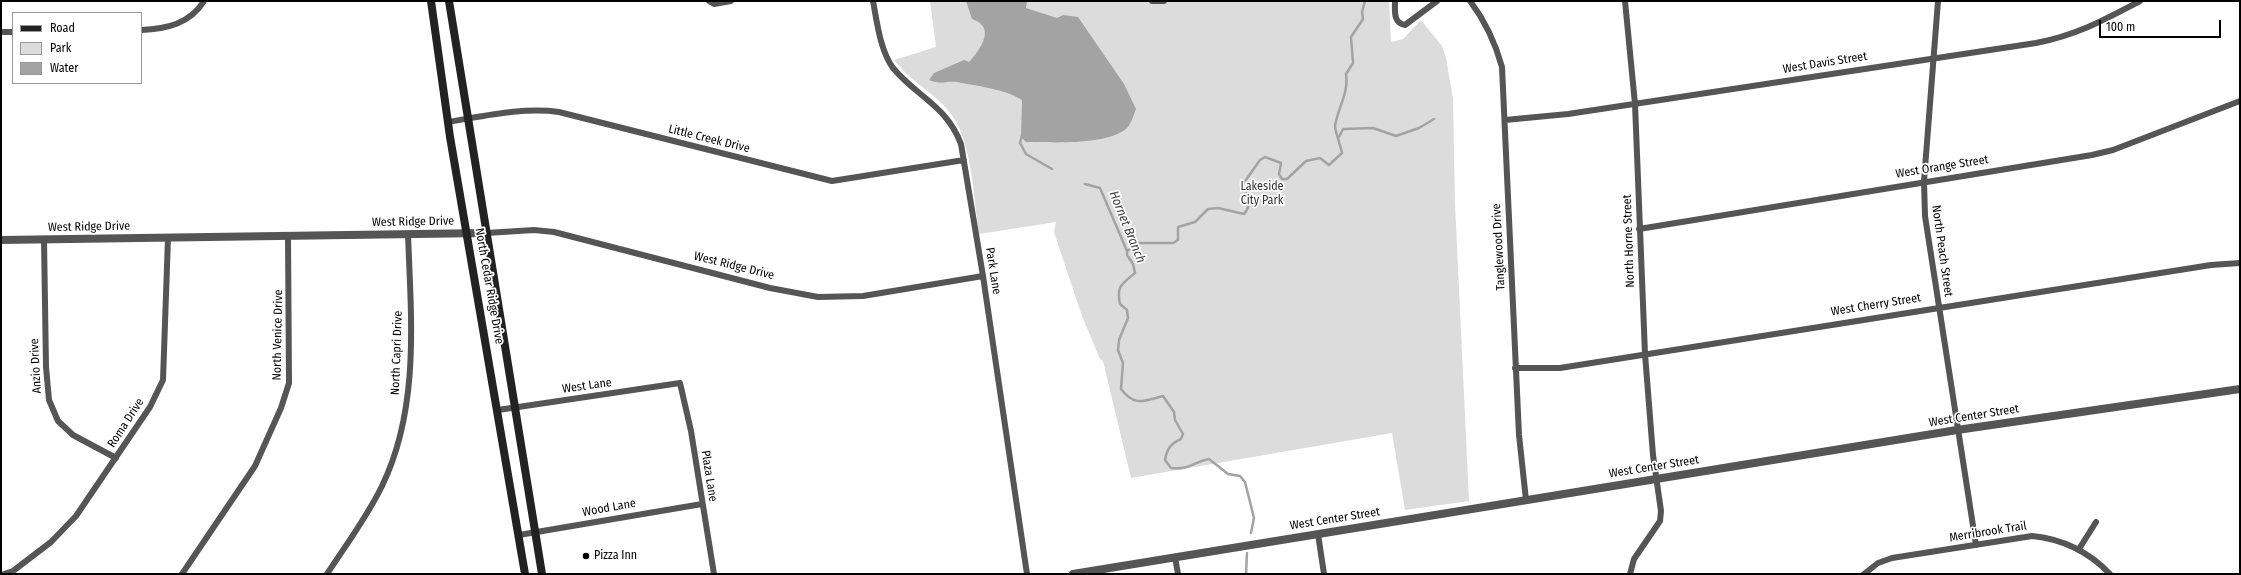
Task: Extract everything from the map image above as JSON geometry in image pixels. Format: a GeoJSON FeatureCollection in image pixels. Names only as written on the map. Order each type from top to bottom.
{"type":"FeatureCollection","features":[{"type":"Feature","properties":{"kind":"main road","name":"North Cedar Ridge Drive"},"geometry":{"type":"LineString","coordinates":[[431,1],[448,122],[525,574]]}},
{"type":"Feature","properties":{"kind":"main road","name":"North Cedar Ridge Drive"},"geometry":{"type":"LineString","coordinates":[[449,1],[542,574]]}},
{"type":"Feature","properties":{"kind":"street"},"geometry":{"type":"LineString","coordinates":[[142,30],[157,30],[178,24],[197,12],[204,1]]}},
{"type":"Feature","properties":{"kind":"street"},"geometry":{"type":"LineString","coordinates":[[708,1],[714,4],[731,1]]}},
{"type":"Feature","properties":{"kind":"street","name":"Park Lane"},"geometry":{"type":"LineString","coordinates":[[873,1],[884,51],[893,67],[946,116],[956,129],[964,160],[983,276],[1026,574]]}},
{"type":"Feature","properties":{"kind":"street"},"geometry":{"type":"LineString","coordinates":[[1152,1],[1164,1]]}},
{"type":"Feature","properties":{"kind":"street"},"geometry":{"type":"LineString","coordinates":[[1395,1],[1396,19],[1400,24],[1410,22],[1437,1]]}},
{"type":"Feature","properties":{"kind":"street","name":"Tanglewood Drive"},"geometry":{"type":"LineString","coordinates":[[1470,1],[1482,17],[1496,47],[1502,67],[1515,368],[1519,435],[1526,500]]}},
{"type":"Feature","properties":{"kind":"street","name":"North Horne Street"},"geometry":{"type":"LineString","coordinates":[[1625,1],[1634,104],[1645,354],[1656,479],[1660,498],[1660,521],[1634,559],[1630,574]]}},
{"type":"Feature","properties":{"kind":"street","name":"North Peach Street"},"geometry":{"type":"LineString","coordinates":[[1938,1],[1935,57],[1924,181],[1925,216],[1976,545]]}},
{"type":"Feature","properties":{"kind":"street","name":"West Davis Street"},"geometry":{"type":"LineString","coordinates":[[1504,120],[1547,116],[1634,104],[2063,38],[2087,29],[2140,1]]}},
{"type":"Feature","properties":{"kind":"street"},"geometry":{"type":"LineString","coordinates":[[1,32],[12,32]]}},
{"type":"Feature","properties":{"kind":"street","name":"West Orange Street"},"geometry":{"type":"LineString","coordinates":[[1639,229],[1924,181],[2092,155],[2114,150],[2240,101]]}},
{"type":"Feature","properties":{"kind":"street","name":"Little Creek Drive"},"geometry":{"type":"LineString","coordinates":[[448,122],[519,111],[541,110],[559,112],[832,181],[964,160]]}},
{"type":"Feature","properties":{"kind":"street","name":"West Ridge Drive"},"geometry":{"type":"LineString","coordinates":[[1,240],[486,233],[534,230],[554,232],[770,288],[818,297],[863,296],[983,276]]}},
{"type":"Feature","properties":{"kind":"street","name":"North Capri Drive"},"geometry":{"type":"LineString","coordinates":[[327,574],[382,485],[396,446],[405,413],[409,388],[411,338],[408,234]]}},
{"type":"Feature","properties":{"kind":"street","name":"North Venice Drive"},"geometry":{"type":"LineString","coordinates":[[182,574],[255,466],[281,408],[289,383],[288,236]]}},
{"type":"Feature","properties":{"kind":"street","name":"Roma Drive"},"geometry":{"type":"LineString","coordinates":[[4,574],[13,571],[52,542],[76,516],[150,407],[163,380],[168,238]]}},
{"type":"Feature","properties":{"kind":"street","name":"Anzio Drive"},"geometry":{"type":"LineString","coordinates":[[44,240],[46,367],[49,400],[58,421],[73,435],[116,458]]}},
{"type":"Feature","properties":{"kind":"street","name":"West Cherry Street"},"geometry":{"type":"LineString","coordinates":[[1515,368],[1560,368],[1939,306],[2211,265],[2240,264]]}},
{"type":"Feature","properties":{"kind":"street","name":"West Lane"},"geometry":{"type":"LineString","coordinates":[[498,410],[680,383]]}},
{"type":"Feature","properties":{"kind":"street","name":"Plaza Lane"},"geometry":{"type":"LineString","coordinates":[[680,383],[690,428],[714,574]]}},
{"type":"Feature","properties":{"kind":"street","name":"West Center Street"},"geometry":{"type":"LineString","coordinates":[[1073,574],[1957,430],[2240,389]]}},
{"type":"Feature","properties":{"kind":"street","name":"Wood Lane"},"geometry":{"type":"LineString","coordinates":[[519,535],[535,531],[702,504]]}},
{"type":"Feature","properties":{"kind":"street"},"geometry":{"type":"LineString","coordinates":[[2078,549],[2096,522]]}},
{"type":"Feature","properties":{"kind":"street"},"geometry":{"type":"LineString","coordinates":[[1318,534],[1324,574]]}},
{"type":"Feature","properties":{"kind":"street","name":"Merribrook Trail"},"geometry":{"type":"LineString","coordinates":[[1864,574],[1878,563],[1892,558],[2032,536],[2054,538],[2078,549],[2099,563],[2110,574]]}},
{"type":"Feature","properties":{"kind":"street"},"geometry":{"type":"LineString","coordinates":[[1175,558],[1178,574]]}},
{"type":"Feature","properties":{"kind":"green space","name":"Lakeside City Park"},"geometry":{"type":"Polygon","coordinates":[[[930,1],[1389,1],[1391,42],[1403,39],[1421,20],[1442,46],[1446,58],[1453,99],[1455,204],[1469,501],[1405,510],[1392,433],[1131,478],[1103,361],[1100,359],[1082,316],[1054,232],[1056,222],[979,234],[973,185],[967,150],[962,134],[955,120],[946,108],[906,73],[894,60],[936,47],[930,1]]]}},
{"type":"Feature","properties":{"kind":"water"},"geometry":{"type":"Polygon","coordinates":[[[966,1],[1027,1],[1026,8],[1057,18],[1063,15],[1078,17],[1124,84],[1136,109],[1127,128],[1118,134],[1093,140],[1078,142],[1026,142],[1021,137],[1022,100],[1015,96],[991,88],[957,82],[940,83],[929,80],[934,73],[964,60],[969,62],[978,51],[984,39],[984,27],[972,19],[966,1]]]}},
{"type":"Feature","properties":{"kind":"waterway"},"geometry":{"type":"LineString","coordinates":[[1127,251],[1139,243],[1173,243],[1178,240],[1178,227],[1195,222],[1208,209],[1218,208],[1244,214],[1248,207],[1249,199],[1248,193],[1241,189],[1241,187],[1260,160],[1265,157],[1281,163],[1279,174],[1282,179],[1287,179],[1306,161],[1320,158],[1329,165],[1342,153],[1335,126],[1336,119],[1345,94],[1347,81],[1346,74],[1353,63],[1351,37],[1363,19],[1362,12],[1365,1]]}},
{"type":"Feature","properties":{"kind":"waterway"},"geometry":{"type":"LineString","coordinates":[[1339,137],[1343,129],[1373,128],[1396,136],[1419,128],[1434,119]]}},
{"type":"Feature","properties":{"kind":"waterway","name":"Hornet Branch"},"geometry":{"type":"LineString","coordinates":[[1022,135],[1020,143],[1026,154],[1052,169]]}},
{"type":"Feature","properties":{"kind":"waterway","name":"Hornet Branch"},"geometry":{"type":"LineString","coordinates":[[1085,184],[1100,188],[1127,251],[1127,255],[1133,264],[1135,273],[1123,283],[1119,293],[1120,304],[1127,310],[1128,318],[1119,340],[1118,350],[1123,363],[1121,389],[1126,395],[1140,401],[1163,396],[1174,412],[1175,420],[1183,434],[1181,439],[1174,443],[1167,453],[1165,460],[1171,468],[1183,468],[1209,459],[1228,474],[1240,476],[1245,482],[1254,518],[1251,533]]}},
{"type":"Feature","properties":{"kind":"waterway","name":"Hornet Branch"},"geometry":{"type":"LineString","coordinates":[[1246,574],[1247,553]]}},
{"type":"Feature","properties":{"kind":"place","name":"Pizza Inn"},"geometry":{"type":"Point","coordinates":[586,556]}}]}
